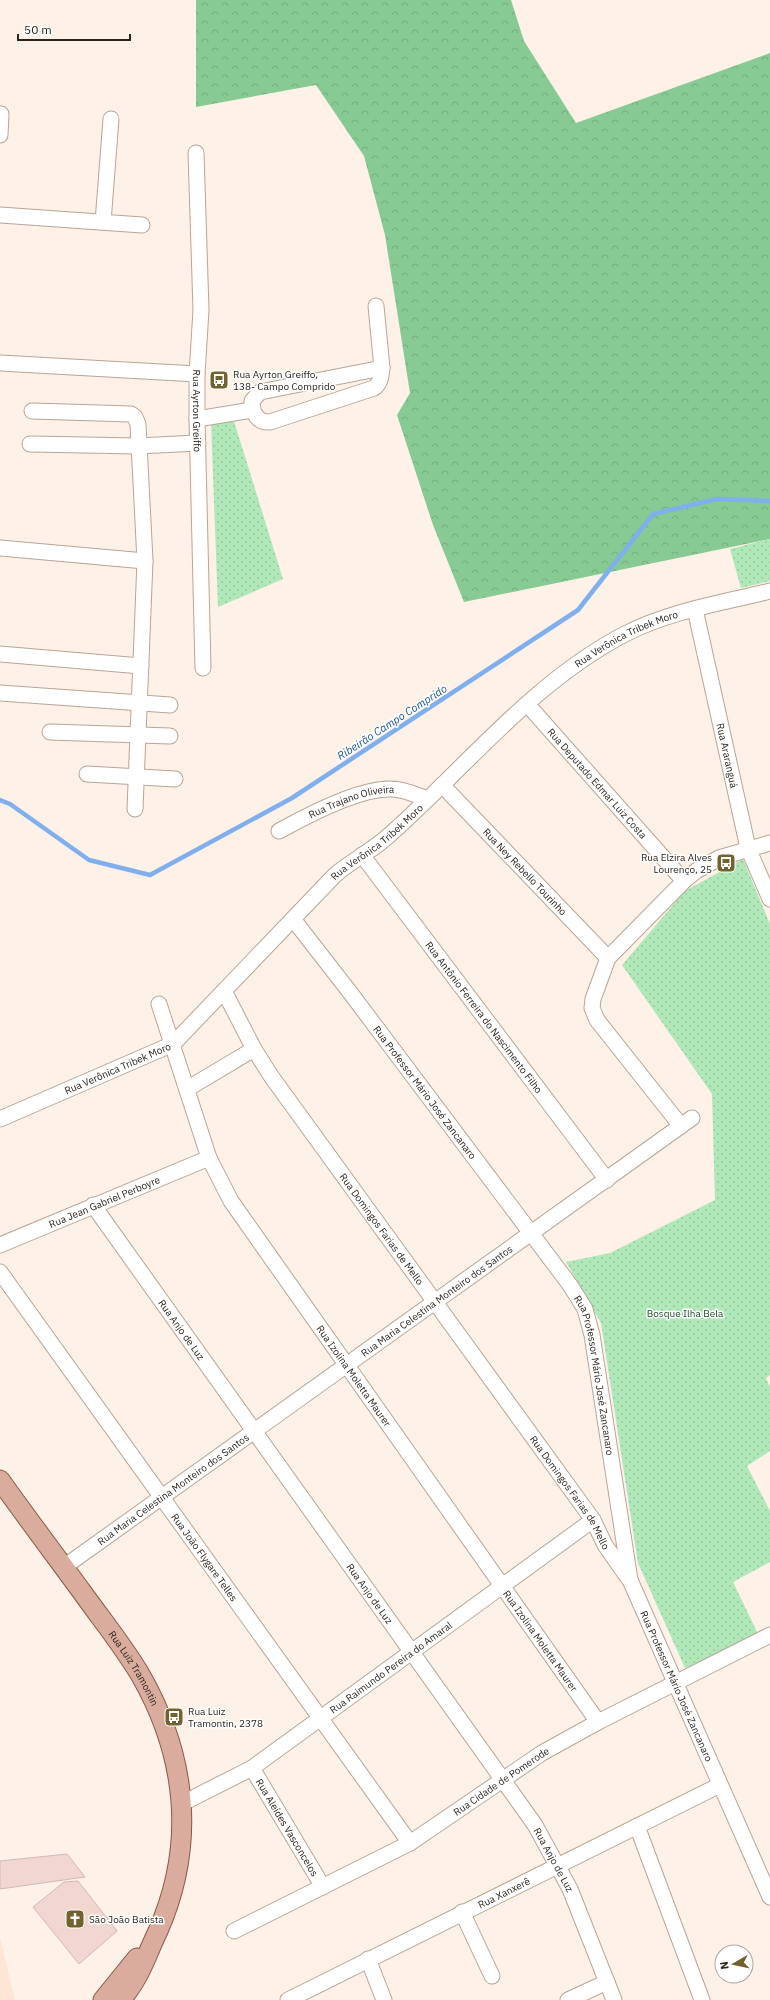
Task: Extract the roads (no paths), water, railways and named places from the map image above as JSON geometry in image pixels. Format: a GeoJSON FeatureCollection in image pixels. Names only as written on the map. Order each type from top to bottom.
{"type":"FeatureCollection","features":[{"type":"Feature","properties":{"kind":"main road","name":"Rua Luiz Tramontin"},"geometry":{"type":"LineString","coordinates":[[0,1480],[124,1650],[150,1693],[167,1734],[174,1760],[181,1804],[182,1836],[173,1892],[141,1972],[121,2000]]}},
{"type":"Feature","properties":{"kind":"main road","name":"Rua Luiz Tramontin"},"geometry":{"type":"LineString","coordinates":[[103,2000],[157,1933]]}},
{"type":"Feature","properties":{"kind":"street"},"geometry":{"type":"LineString","coordinates":[[0,135],[1,114]]}},
{"type":"Feature","properties":{"kind":"street"},"geometry":{"type":"LineString","coordinates":[[103,222],[111,119]]}},
{"type":"Feature","properties":{"kind":"street","name":"Rua Ayrton Greiffo"},"geometry":{"type":"LineString","coordinates":[[196,153],[201,310],[197,374],[197,419],[203,668]]}},
{"type":"Feature","properties":{"kind":"street"},"geometry":{"type":"LineString","coordinates":[[0,215],[142,225]]}},
{"type":"Feature","properties":{"kind":"street"},"geometry":{"type":"LineString","coordinates":[[376,306],[382,368],[381,378],[378,385],[374,388],[270,422],[264,422],[258,419],[252,410],[252,400],[260,392],[382,368]]}},
{"type":"Feature","properties":{"kind":"street"},"geometry":{"type":"LineString","coordinates":[[0,363],[197,374]]}},
{"type":"Feature","properties":{"kind":"street"},"geometry":{"type":"LineString","coordinates":[[197,419],[252,410]]}},
{"type":"Feature","properties":{"kind":"street"},"geometry":{"type":"LineString","coordinates":[[32,411],[131,414],[135,417],[138,424],[145,561],[135,809]]}},
{"type":"Feature","properties":{"kind":"street"},"geometry":{"type":"LineString","coordinates":[[30,444],[138,446],[198,443]]}},
{"type":"Feature","properties":{"kind":"street"},"geometry":{"type":"LineString","coordinates":[[0,548],[145,561]]}},
{"type":"Feature","properties":{"kind":"street","name":"Rua Verônica Tribek Moro"},"geometry":{"type":"LineString","coordinates":[[0,1118],[173,1044],[335,876],[386,839],[527,704],[564,672],[605,646],[647,625],[695,609],[770,591]]}},
{"type":"Feature","properties":{"kind":"street","name":"Rua Araranguá"},"geometry":{"type":"LineString","coordinates":[[695,609],[748,848],[770,899]]}},
{"type":"Feature","properties":{"kind":"street"},"geometry":{"type":"LineString","coordinates":[[0,654],[141,666]]}},
{"type":"Feature","properties":{"kind":"street"},"geometry":{"type":"LineString","coordinates":[[0,693],[170,705]]}},
{"type":"Feature","properties":{"kind":"street","name":"Rua Deputado Edmar Luiz Costa"},"geometry":{"type":"LineString","coordinates":[[527,704],[684,881]]}},
{"type":"Feature","properties":{"kind":"street"},"geometry":{"type":"LineString","coordinates":[[50,732],[170,736]]}},
{"type":"Feature","properties":{"kind":"street"},"geometry":{"type":"LineString","coordinates":[[87,774],[136,778],[175,779]]}},
{"type":"Feature","properties":{"kind":"street","name":"Rua Ney Rebello Tourinho"},"geometry":{"type":"LineString","coordinates":[[442,785],[608,958]]}},
{"type":"Feature","properties":{"kind":"street","name":"Rua Trajano Oliveira"},"geometry":{"type":"LineString","coordinates":[[279,831],[318,810],[377,790],[403,790],[427,799]]}},
{"type":"Feature","properties":{"kind":"street"},"geometry":{"type":"LineString","coordinates":[[608,958],[684,881],[719,858],[748,848],[770,843]]}},
{"type":"Feature","properties":{"kind":"street","name":"Rua Antônio Ferreira do Nascimento Filho"},"geometry":{"type":"LineString","coordinates":[[362,855],[607,1180]]}},
{"type":"Feature","properties":{"kind":"street","name":"Rua Professor Mário José Zancanaro"},"geometry":{"type":"LineString","coordinates":[[293,919],[357,1001],[578,1296],[589,1322],[630,1580],[770,1897]]}},
{"type":"Feature","properties":{"kind":"street","name":"Rua Maria Celestina Monteiro dos Santos"},"geometry":{"type":"LineString","coordinates":[[64,1567],[687,1122],[593,1014],[593,999],[608,958]]}},
{"type":"Feature","properties":{"kind":"street","name":"Rua Domingos Farias de Mello"},"geometry":{"type":"LineString","coordinates":[[224,991],[254,1049],[271,1076],[593,1520],[605,1545],[630,1580]]}},
{"type":"Feature","properties":{"kind":"street","name":"Rua Izolina Moletta Maurer"},"geometry":{"type":"LineString","coordinates":[[158,1004],[173,1044],[209,1158],[219,1180],[239,1214],[598,1722]]}},
{"type":"Feature","properties":{"kind":"street"},"geometry":{"type":"LineString","coordinates":[[187,1089],[254,1049]]}},
{"type":"Feature","properties":{"kind":"street","name":"Rua Jean Gabriel Perboyre"},"geometry":{"type":"LineString","coordinates":[[0,1245],[209,1158]]}},
{"type":"Feature","properties":{"kind":"street","name":"Rua Anjo de Luz"},"geometry":{"type":"LineString","coordinates":[[93,1206],[535,1825],[558,1865],[580,1912],[614,2000]]}},
{"type":"Feature","properties":{"kind":"street","name":"Rua João Flygare Telles"},"geometry":{"type":"LineString","coordinates":[[0,1272],[410,1843]]}},
{"type":"Feature","properties":{"kind":"street","name":"Rua Raimundo Pereira do Amaral"},"geometry":{"type":"LineString","coordinates":[[181,1804],[252,1768],[593,1520]]}},
{"type":"Feature","properties":{"kind":"street","name":"Rua Cidade de Pomerode"},"geometry":{"type":"LineString","coordinates":[[234,1931],[410,1843],[542,1753],[598,1722],[770,1635]]}},
{"type":"Feature","properties":{"kind":"street","name":"Rua Aleídes Vasconcelos"},"geometry":{"type":"LineString","coordinates":[[252,1768],[323,1887]]}},
{"type":"Feature","properties":{"kind":"street","name":"Rua Xanxerê"},"geometry":{"type":"LineString","coordinates":[[288,2000],[462,1912],[720,1785]]}},
{"type":"Feature","properties":{"kind":"street"},"geometry":{"type":"LineString","coordinates":[[637,1826],[702,2000]]}},
{"type":"Feature","properties":{"kind":"street"},"geometry":{"type":"LineString","coordinates":[[462,1912],[492,1976]]}},
{"type":"Feature","properties":{"kind":"street"},"geometry":{"type":"LineString","coordinates":[[368,1959],[384,2000]]}},
{"type":"Feature","properties":{"kind":"street"},"geometry":{"type":"LineString","coordinates":[[568,2000],[607,1982]]}},
{"type":"Feature","properties":{"kind":"waterway","name":"Ribeirão Campo Comprido"},"geometry":{"type":"LineString","coordinates":[[0,800],[10,804],[89,860],[150,875],[292,798],[578,610],[653,514],[717,499],[770,501]]}},
{"type":"Feature","properties":{"kind":"place","name":"Rua Ayrton Greiffo, 138- Campo Comprido"},"geometry":{"type":"Point","coordinates":[219,380]}},
{"type":"Feature","properties":{"kind":"place","name":"Rua Elzira Alves Lourenço, 25"},"geometry":{"type":"Point","coordinates":[726,863]}},
{"type":"Feature","properties":{"kind":"place","name":"Rua Luiz Tramontin, 2378"},"geometry":{"type":"Point","coordinates":[174,1717]}},
{"type":"Feature","properties":{"kind":"place","name":"São João Batista"},"geometry":{"type":"Point","coordinates":[75,1919]}},
{"type":"Feature","properties":{"kind":"park label","name":"Bosque Ilha Bela"},"geometry":{"type":"Point","coordinates":[685,1313]}}]}
